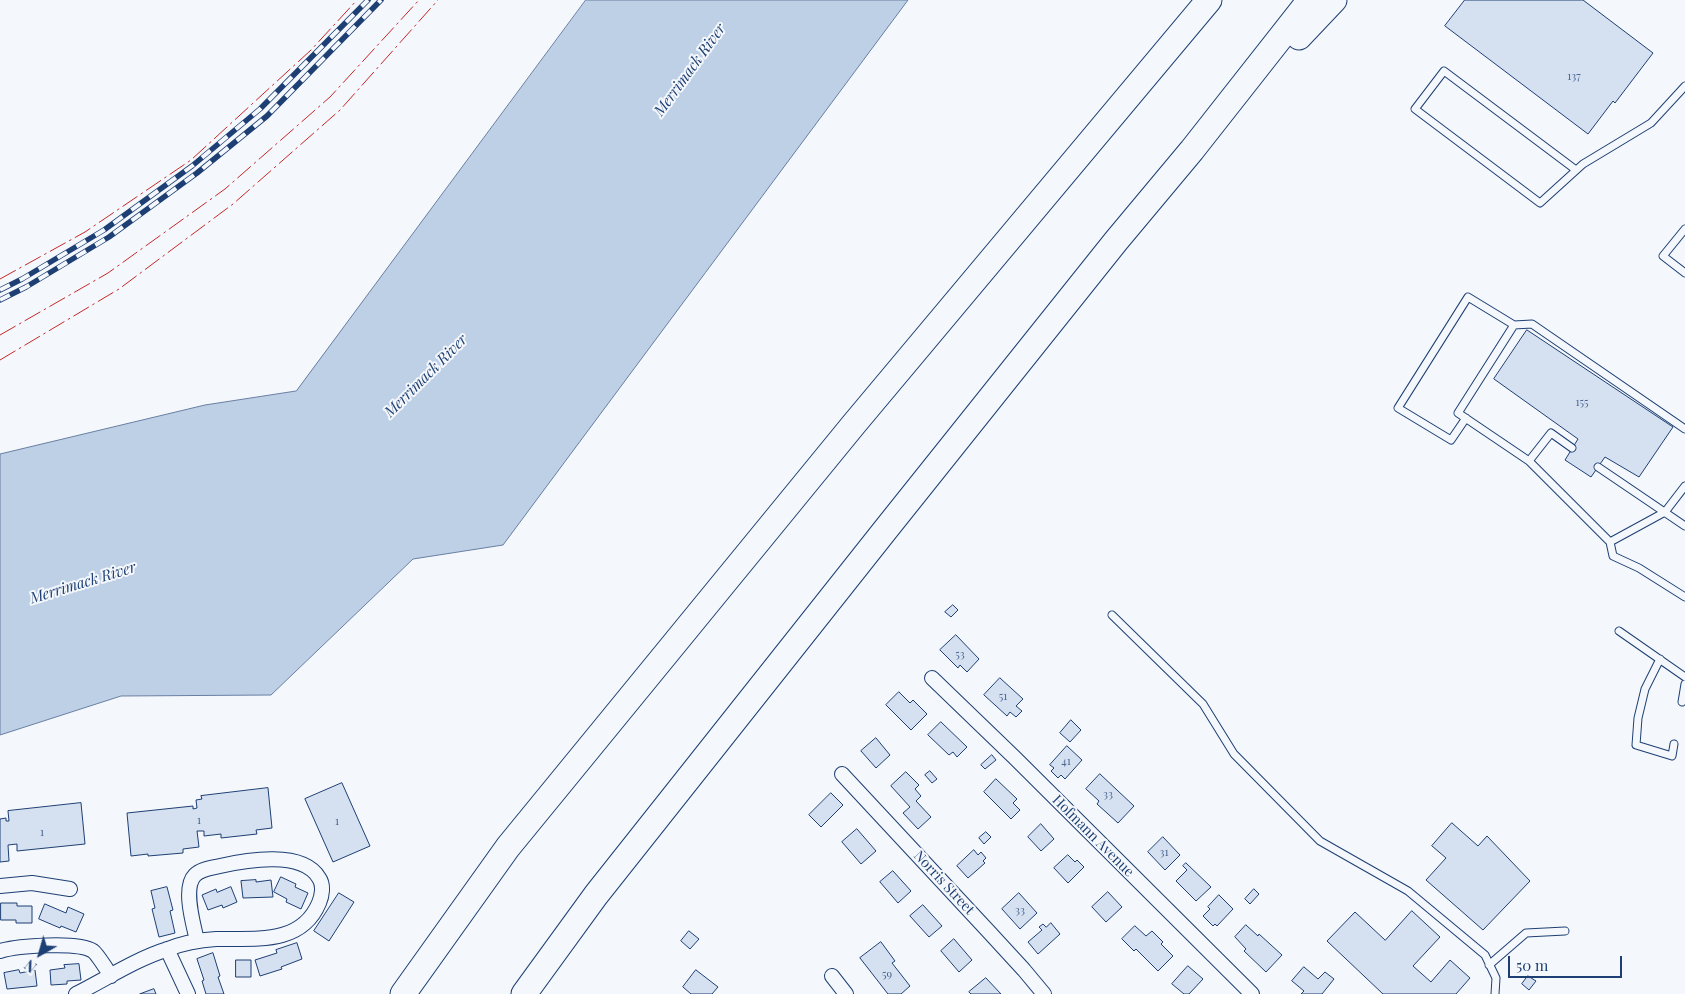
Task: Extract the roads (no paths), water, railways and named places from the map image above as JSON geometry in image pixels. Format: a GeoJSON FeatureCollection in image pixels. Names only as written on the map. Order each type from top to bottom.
{"type":"FeatureCollection","features":[{"type":"Feature","properties":{"kind":"highway"},"geometry":{"type":"LineString","coordinates":[[403,994],[508,847],[550,795],[848,432],[1209,0]]}},
{"type":"Feature","properties":{"kind":"highway"},"geometry":{"type":"LineString","coordinates":[[524,994],[596,895],[1116,240],[1192,150],[1310,0]]}},
{"type":"Feature","properties":{"kind":"highway"},"geometry":{"type":"LineString","coordinates":[[1192,150],[1334,0]]}},
{"type":"Feature","properties":{"kind":"street","name":"Hofmann Avenue"},"geometry":{"type":"LineString","coordinates":[[932,678],[1252,994]]}},
{"type":"Feature","properties":{"kind":"street","name":"Norris Street"},"geometry":{"type":"LineString","coordinates":[[842,774],[1013,957],[1044,994]]}},
{"type":"Feature","properties":{"kind":"street"},"geometry":{"type":"LineString","coordinates":[[76,994],[167,949],[198,941],[217,939],[247,940],[269,938],[288,933],[304,925],[315,913],[322,896],[320,879],[310,868],[292,861],[268,858],[205,869],[194,876],[190,888],[191,914],[198,941]]}},
{"type":"Feature","properties":{"kind":"street"},"geometry":{"type":"LineString","coordinates":[[0,886],[32,883],[70,889]]}},
{"type":"Feature","properties":{"kind":"street"},"geometry":{"type":"LineString","coordinates":[[0,951],[8,948],[78,946],[93,951],[111,976]]}},
{"type":"Feature","properties":{"kind":"street"},"geometry":{"type":"LineString","coordinates":[[167,949],[188,994]]}},
{"type":"Feature","properties":{"kind":"street"},"geometry":{"type":"LineString","coordinates":[[832,976],[846,994]]}},
{"type":"Feature","properties":{"kind":"lane"},"geometry":{"type":"LineString","coordinates":[[1576,170],[1444,72],[1415,109],[1540,203],[1583,164],[1651,123],[1685,86]]}},
{"type":"Feature","properties":{"kind":"lane"},"geometry":{"type":"LineString","coordinates":[[1685,229],[1663,256],[1685,273]]}},
{"type":"Feature","properties":{"kind":"lane"},"geometry":{"type":"LineString","coordinates":[[1466,418],[1450,440],[1398,408],[1468,297],[1514,325],[1532,324],[1685,430]]}},
{"type":"Feature","properties":{"kind":"lane"},"geometry":{"type":"LineString","coordinates":[[1514,325],[1458,413],[1529,461],[1610,542],[1613,556],[1640,568],[1685,597]]}},
{"type":"Feature","properties":{"kind":"lane"},"geometry":{"type":"LineString","coordinates":[[1529,461],[1550,433],[1572,448]]}},
{"type":"Feature","properties":{"kind":"lane"},"geometry":{"type":"LineString","coordinates":[[1598,467],[1685,526]]}},
{"type":"Feature","properties":{"kind":"lane"},"geometry":{"type":"LineString","coordinates":[[1610,542],[1665,512],[1685,486]]}},
{"type":"Feature","properties":{"kind":"lane"},"geometry":{"type":"LineString","coordinates":[[1112,615],[1203,704],[1234,754],[1320,841],[1408,891],[1485,956],[1496,978],[1495,994]]}},
{"type":"Feature","properties":{"kind":"lane"},"geometry":{"type":"LineString","coordinates":[[1620,631],[1685,677]]}},
{"type":"Feature","properties":{"kind":"lane"},"geometry":{"type":"LineString","coordinates":[[1660,660],[1645,689],[1638,718],[1636,745],[1672,756],[1674,744]]}},
{"type":"Feature","properties":{"kind":"lane"},"geometry":{"type":"LineString","coordinates":[[1683,697],[1685,684]]}},
{"type":"Feature","properties":{"kind":"lane"},"geometry":{"type":"LineString","coordinates":[[1490,964],[1526,932],[1565,930]]}},
{"type":"Feature","properties":{"kind":"water","name":"Merrimack River"},"geometry":{"type":"Polygon","coordinates":[[[586,0],[908,0],[503,545],[413,559],[271,695],[121,696],[0,735],[0,454],[205,405],[296,391],[586,0]]]}},
{"type":"Feature","properties":{"kind":"railway"},"geometry":{"type":"LineString","coordinates":[[0,290],[104,230],[192,166],[260,109],[368,0]]}},
{"type":"Feature","properties":{"kind":"railway"},"geometry":{"type":"LineString","coordinates":[[0,300],[26,287],[109,237],[197,173],[267,116],[381,0]]}}]}
